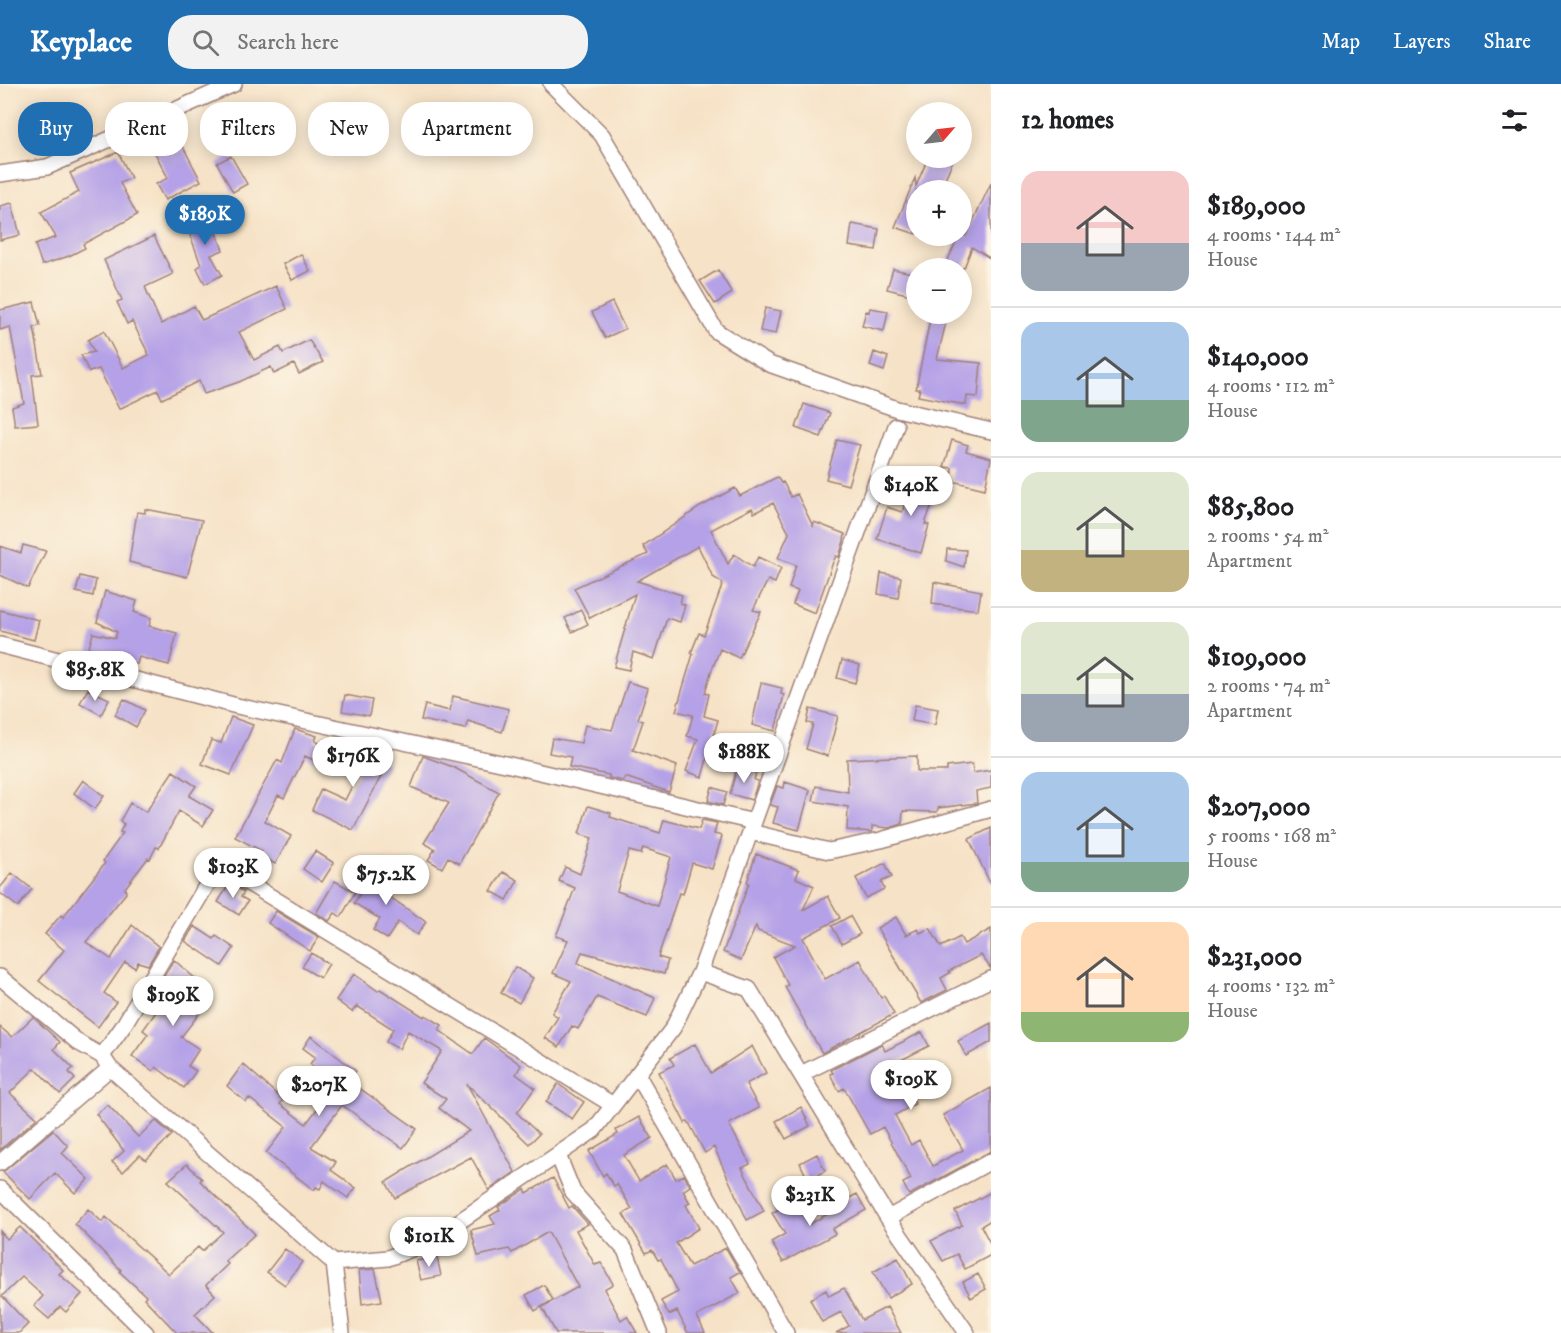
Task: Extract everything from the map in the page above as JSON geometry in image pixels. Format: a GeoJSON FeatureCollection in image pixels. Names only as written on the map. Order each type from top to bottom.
{"type":"FeatureCollection","features":[{"type":"Feature","properties":{"kind":"street"},"geometry":{"type":"LineString","coordinates":[[0,174],[47,167],[234,84]]}},
{"type":"Feature","properties":{"kind":"street"},"geometry":{"type":"LineString","coordinates":[[551,84],[602,135],[716,331],[769,364],[897,409],[991,431]]}},
{"type":"Feature","properties":{"kind":"street"},"geometry":{"type":"LineString","coordinates":[[334,1263],[388,1258],[429,1242],[558,1155],[594,1130],[673,1028],[700,972],[896,426]]}},
{"type":"Feature","properties":{"kind":"street"},"geometry":{"type":"LineString","coordinates":[[0,645],[237,706],[510,765],[752,827],[829,850],[881,840],[991,809]]}},
{"type":"Feature","properties":{"kind":"street"},"geometry":{"type":"LineString","coordinates":[[0,1163],[106,1062],[122,1028],[212,876],[220,869],[227,870],[613,1105]]}},
{"type":"Feature","properties":{"kind":"street"},"geometry":{"type":"LineString","coordinates":[[700,972],[749,989],[888,1218],[967,1333]]}},
{"type":"Feature","properties":{"kind":"street"},"geometry":{"type":"LineString","coordinates":[[0,977],[79,1043],[106,1062],[334,1263],[342,1333]]}},
{"type":"Feature","properties":{"kind":"street"},"geometry":{"type":"LineString","coordinates":[[801,1074],[991,979]]}},
{"type":"Feature","properties":{"kind":"street"},"geometry":{"type":"LineString","coordinates":[[637,1074],[786,1333]]}},
{"type":"Feature","properties":{"kind":"street"},"geometry":{"type":"LineString","coordinates":[[558,1155],[573,1192],[625,1250],[659,1333]]}},
{"type":"Feature","properties":{"kind":"street"},"geometry":{"type":"LineString","coordinates":[[888,1218],[991,1161]]}},
{"type":"Feature","properties":{"kind":"street"},"geometry":{"type":"LineString","coordinates":[[0,1189],[146,1333]]}},
{"type":"Feature","properties":{"kind":"building"},"geometry":{"type":"Polygon","coordinates":[[[109,156],[120,156],[131,178],[120,183],[137,215],[83,244],[85,248],[42,265],[35,245],[56,237],[41,212],[79,192],[70,173],[109,156]]]}},
{"type":"Feature","properties":{"kind":"building"},"geometry":{"type":"Polygon","coordinates":[[[157,156],[188,156],[201,181],[165,200],[156,184],[168,178],[157,156]]]}},
{"type":"Feature","properties":{"kind":"building"},"geometry":{"type":"Polygon","coordinates":[[[231,156],[247,184],[233,192],[217,163],[231,156]]]}},
{"type":"Feature","properties":{"kind":"building"},"geometry":{"type":"Polygon","coordinates":[[[924,168],[950,168],[944,180],[919,180],[924,168]]]}},
{"type":"Feature","properties":{"kind":"building"},"geometry":{"type":"Polygon","coordinates":[[[991,183],[991,259],[972,247],[968,258],[949,258],[954,246],[972,246],[972,223],[991,183]]]}},
{"type":"Feature","properties":{"kind":"building"},"geometry":{"type":"Polygon","coordinates":[[[906,200],[906,231],[895,227],[906,200]]]}},
{"type":"Feature","properties":{"kind":"building"},"geometry":{"type":"Polygon","coordinates":[[[12,203],[20,235],[0,240],[0,206],[12,203]]]}},
{"type":"Feature","properties":{"kind":"building"},"geometry":{"type":"Polygon","coordinates":[[[203,212],[208,221],[211,220],[223,250],[211,255],[222,275],[205,284],[197,268],[201,265],[185,221],[203,212]]]}},
{"type":"Feature","properties":{"kind":"building"},"geometry":{"type":"Polygon","coordinates":[[[852,224],[879,229],[876,250],[849,246],[852,224]]]}},
{"type":"Feature","properties":{"kind":"building"},"geometry":{"type":"Polygon","coordinates":[[[154,236],[173,274],[145,287],[161,324],[194,306],[202,320],[276,286],[287,309],[239,332],[254,360],[280,347],[283,353],[309,340],[323,362],[299,374],[294,364],[274,374],[271,367],[239,382],[204,394],[199,381],[162,399],[158,390],[119,409],[99,369],[89,372],[81,355],[94,352],[88,340],[104,331],[123,368],[149,355],[132,321],[127,324],[117,302],[122,300],[104,260],[154,236]]]}},
{"type":"Feature","properties":{"kind":"building"},"geometry":{"type":"Polygon","coordinates":[[[301,254],[310,271],[292,280],[283,264],[301,254]]]}},
{"type":"Feature","properties":{"kind":"building"},"geometry":{"type":"Polygon","coordinates":[[[893,269],[906,272],[906,294],[887,289],[893,269]]]}},
{"type":"Feature","properties":{"kind":"building"},"geometry":{"type":"Polygon","coordinates":[[[718,270],[732,293],[715,304],[700,281],[718,270]]]}},
{"type":"Feature","properties":{"kind":"building"},"geometry":{"type":"Polygon","coordinates":[[[34,302],[40,326],[34,327],[42,374],[32,375],[38,424],[15,426],[12,407],[24,403],[10,327],[0,330],[0,310],[34,302]]]}},
{"type":"Feature","properties":{"kind":"building"},"geometry":{"type":"Polygon","coordinates":[[[612,302],[625,329],[605,338],[592,312],[612,302]]]}},
{"type":"Feature","properties":{"kind":"building"},"geometry":{"type":"Polygon","coordinates":[[[765,308],[781,311],[776,334],[760,331],[765,308]]]}},
{"type":"Feature","properties":{"kind":"building"},"geometry":{"type":"Polygon","coordinates":[[[870,308],[888,311],[884,331],[862,326],[866,311],[869,312],[870,308]]]}},
{"type":"Feature","properties":{"kind":"building"},"geometry":{"type":"Polygon","coordinates":[[[929,324],[946,324],[937,359],[981,363],[978,397],[967,396],[966,405],[918,396],[920,389],[916,389],[929,324]]]}},
{"type":"Feature","properties":{"kind":"building"},"geometry":{"type":"Polygon","coordinates":[[[874,352],[888,357],[884,371],[870,366],[874,352]]]}},
{"type":"Feature","properties":{"kind":"building"},"geometry":{"type":"Polygon","coordinates":[[[804,404],[830,413],[821,437],[796,428],[804,404]]]}},
{"type":"Feature","properties":{"kind":"building"},"geometry":{"type":"Polygon","coordinates":[[[837,440],[860,445],[848,485],[826,479],[837,440]]]}},
{"type":"Feature","properties":{"kind":"building"},"geometry":{"type":"Polygon","coordinates":[[[952,440],[968,445],[966,451],[991,458],[985,489],[952,481],[952,468],[944,467],[952,440]]]}},
{"type":"Feature","properties":{"kind":"building"},"geometry":{"type":"Polygon","coordinates":[[[917,473],[940,482],[925,524],[929,525],[921,553],[877,539],[887,507],[902,512],[917,473]]]}},
{"type":"Feature","properties":{"kind":"building"},"geometry":{"type":"Polygon","coordinates":[[[777,477],[781,483],[783,482],[791,497],[797,494],[813,526],[814,522],[845,534],[844,541],[839,557],[836,556],[833,562],[815,613],[793,604],[798,591],[789,588],[796,565],[778,558],[789,533],[773,503],[754,513],[752,508],[711,530],[728,564],[734,554],[753,567],[758,557],[781,568],[775,583],[768,580],[753,610],[761,612],[739,658],[720,649],[711,672],[705,693],[709,694],[704,716],[718,720],[702,777],[686,771],[698,739],[687,736],[693,715],[676,711],[693,654],[691,653],[699,633],[704,635],[723,583],[713,577],[698,546],[637,581],[682,595],[680,603],[685,605],[680,622],[667,618],[654,659],[633,652],[629,670],[614,667],[635,594],[590,618],[574,588],[648,554],[643,546],[700,507],[735,488],[740,496],[777,477]]]}},
{"type":"Feature","properties":{"kind":"building"},"geometry":{"type":"Polygon","coordinates":[[[145,509],[202,520],[187,577],[129,562],[137,512],[145,513],[145,509]]]}},
{"type":"Feature","properties":{"kind":"building"},"geometry":{"type":"Polygon","coordinates":[[[23,545],[46,551],[28,588],[0,575],[0,546],[21,553],[23,545]]]}},
{"type":"Feature","properties":{"kind":"building"},"geometry":{"type":"Polygon","coordinates":[[[947,549],[966,550],[964,567],[946,561],[947,549]]]}},
{"type":"Feature","properties":{"kind":"building"},"geometry":{"type":"Polygon","coordinates":[[[881,573],[901,577],[898,598],[878,594],[881,573]]]}},
{"type":"Feature","properties":{"kind":"building"},"geometry":{"type":"Polygon","coordinates":[[[80,576],[96,580],[93,596],[76,592],[80,576]]]}},
{"type":"Feature","properties":{"kind":"building"},"geometry":{"type":"Polygon","coordinates":[[[934,582],[981,591],[978,610],[932,604],[934,582]]]}},
{"type":"Feature","properties":{"kind":"building"},"geometry":{"type":"Polygon","coordinates":[[[105,591],[137,601],[134,612],[151,618],[149,626],[177,633],[169,665],[139,657],[137,664],[88,651],[93,633],[115,638],[117,632],[97,622],[105,591]]]}},
{"type":"Feature","properties":{"kind":"building"},"geometry":{"type":"Polygon","coordinates":[[[0,610],[39,620],[34,640],[0,631],[0,610]]]}},
{"type":"Feature","properties":{"kind":"building"},"geometry":{"type":"Polygon","coordinates":[[[581,610],[588,624],[572,632],[565,618],[581,610]]]}},
{"type":"Feature","properties":{"kind":"building"},"geometry":{"type":"Polygon","coordinates":[[[842,660],[860,665],[855,683],[837,678],[842,660]]]}},
{"type":"Feature","properties":{"kind":"building"},"geometry":{"type":"Polygon","coordinates":[[[628,682],[648,688],[638,719],[643,721],[633,750],[677,766],[669,792],[625,777],[623,781],[609,778],[609,775],[569,767],[571,757],[549,753],[552,738],[581,743],[585,725],[612,730],[628,682]]]}},
{"type":"Feature","properties":{"kind":"building"},"geometry":{"type":"Polygon","coordinates":[[[761,683],[782,688],[781,694],[784,695],[775,731],[752,725],[761,683]]]}},
{"type":"Feature","properties":{"kind":"building"},"geometry":{"type":"Polygon","coordinates":[[[88,689],[109,699],[101,715],[80,703],[88,689]]]}},
{"type":"Feature","properties":{"kind":"building"},"geometry":{"type":"Polygon","coordinates":[[[345,695],[372,700],[369,716],[342,711],[345,695]]]}},
{"type":"Feature","properties":{"kind":"building"},"geometry":{"type":"Polygon","coordinates":[[[453,696],[509,709],[502,732],[468,721],[466,729],[421,720],[425,705],[450,711],[453,696]]]}},
{"type":"Feature","properties":{"kind":"building"},"geometry":{"type":"Polygon","coordinates":[[[124,699],[145,710],[136,727],[115,715],[124,699]]]}},
{"type":"Feature","properties":{"kind":"building"},"geometry":{"type":"Polygon","coordinates":[[[915,705],[938,709],[935,725],[912,721],[915,705]]]}},
{"type":"Feature","properties":{"kind":"building"},"geometry":{"type":"Polygon","coordinates":[[[810,709],[838,716],[828,756],[806,749],[813,724],[807,723],[810,709]]]}},
{"type":"Feature","properties":{"kind":"building"},"geometry":{"type":"Polygon","coordinates":[[[231,717],[253,725],[231,775],[202,764],[211,740],[221,743],[231,717]]]}},
{"type":"Feature","properties":{"kind":"building"},"geometry":{"type":"Polygon","coordinates":[[[295,729],[317,736],[315,741],[337,753],[330,768],[305,756],[284,798],[278,795],[265,821],[291,836],[275,864],[260,855],[262,851],[235,837],[277,760],[282,763],[295,729]]]}},
{"type":"Feature","properties":{"kind":"building"},"geometry":{"type":"Polygon","coordinates":[[[350,740],[366,748],[364,752],[388,763],[353,830],[312,810],[321,789],[345,800],[359,772],[340,763],[350,740]]]}},
{"type":"Feature","properties":{"kind":"building"},"geometry":{"type":"Polygon","coordinates":[[[423,756],[453,767],[499,792],[459,864],[448,857],[442,868],[428,860],[435,849],[424,843],[449,803],[411,787],[423,756]]]}},
{"type":"Feature","properties":{"kind":"building"},"geometry":{"type":"Polygon","coordinates":[[[917,756],[917,771],[947,771],[947,767],[972,764],[973,773],[991,770],[991,788],[976,791],[977,803],[938,808],[937,812],[903,811],[902,824],[889,828],[872,826],[872,832],[847,830],[848,807],[813,801],[816,786],[848,792],[847,759],[917,756]]]}},
{"type":"Feature","properties":{"kind":"building"},"geometry":{"type":"Polygon","coordinates":[[[737,768],[756,773],[754,780],[758,781],[752,800],[730,794],[737,768]]]}},
{"type":"Feature","properties":{"kind":"building"},"geometry":{"type":"Polygon","coordinates":[[[173,771],[196,786],[189,796],[213,810],[203,826],[179,811],[159,848],[156,847],[150,859],[148,858],[125,888],[126,893],[86,942],[111,959],[132,925],[159,947],[148,965],[138,962],[135,968],[125,962],[104,993],[116,1002],[98,1027],[39,981],[64,950],[45,934],[61,915],[63,917],[105,863],[103,861],[123,833],[120,832],[124,824],[120,821],[130,803],[146,812],[173,771]]]}},
{"type":"Feature","properties":{"kind":"building"},"geometry":{"type":"Polygon","coordinates":[[[83,780],[104,796],[95,809],[74,793],[83,780]]]}},
{"type":"Feature","properties":{"kind":"building"},"geometry":{"type":"Polygon","coordinates":[[[785,782],[810,790],[799,830],[773,823],[778,807],[770,805],[777,786],[784,788],[785,782]]]}},
{"type":"Feature","properties":{"kind":"building"},"geometry":{"type":"Polygon","coordinates":[[[712,787],[727,792],[723,805],[708,801],[712,787]]]}},
{"type":"Feature","properties":{"kind":"building"},"geometry":{"type":"Polygon","coordinates":[[[588,806],[611,813],[610,817],[660,833],[664,820],[699,829],[702,820],[717,823],[714,834],[722,836],[712,869],[692,863],[683,894],[679,893],[658,957],[668,960],[664,974],[582,952],[578,963],[655,998],[647,1017],[597,997],[578,1029],[572,1026],[559,1047],[545,1038],[558,1017],[552,1013],[571,981],[553,973],[568,940],[556,936],[575,888],[559,881],[565,867],[580,874],[592,838],[579,834],[588,806]],[[643,848],[641,854],[629,851],[617,891],[657,906],[671,857],[643,848]]]}},
{"type":"Feature","properties":{"kind":"building"},"geometry":{"type":"Polygon","coordinates":[[[991,828],[991,885],[969,839],[991,828]]]}},
{"type":"Feature","properties":{"kind":"building"},"geometry":{"type":"Polygon","coordinates":[[[315,851],[334,863],[322,882],[303,869],[315,851]]]}},
{"type":"Feature","properties":{"kind":"building"},"geometry":{"type":"Polygon","coordinates":[[[756,854],[799,870],[796,878],[814,886],[803,910],[828,896],[840,918],[803,938],[825,979],[860,960],[881,998],[884,996],[894,1014],[822,1053],[785,987],[788,985],[773,957],[795,945],[758,931],[756,926],[741,960],[723,952],[749,883],[747,882],[756,854]]]}},
{"type":"Feature","properties":{"kind":"building"},"geometry":{"type":"Polygon","coordinates":[[[885,863],[892,877],[881,882],[884,889],[866,898],[856,878],[885,863]]]}},
{"type":"Feature","properties":{"kind":"building"},"geometry":{"type":"Polygon","coordinates":[[[378,866],[394,876],[384,893],[426,922],[417,935],[398,922],[387,939],[373,930],[380,919],[354,903],[378,866]]]}},
{"type":"Feature","properties":{"kind":"building"},"geometry":{"type":"Polygon","coordinates":[[[503,872],[518,880],[507,900],[491,891],[503,872]]]}},
{"type":"Feature","properties":{"kind":"building"},"geometry":{"type":"Polygon","coordinates":[[[12,873],[32,889],[18,907],[0,893],[0,888],[12,873]]]}},
{"type":"Feature","properties":{"kind":"building"},"geometry":{"type":"Polygon","coordinates":[[[335,881],[355,892],[341,917],[335,913],[329,921],[316,913],[335,881]]]}},
{"type":"Feature","properties":{"kind":"building"},"geometry":{"type":"Polygon","coordinates":[[[230,883],[244,892],[241,897],[248,901],[239,915],[218,902],[230,883]]]}},
{"type":"Feature","properties":{"kind":"building"},"geometry":{"type":"Polygon","coordinates":[[[276,911],[319,937],[310,951],[268,923],[276,911]]]}},
{"type":"Feature","properties":{"kind":"building"},"geometry":{"type":"Polygon","coordinates":[[[850,916],[860,934],[842,944],[832,926],[850,916]]]}},
{"type":"Feature","properties":{"kind":"building"},"geometry":{"type":"Polygon","coordinates":[[[896,917],[906,935],[918,929],[920,933],[930,928],[941,947],[960,937],[964,944],[991,929],[991,969],[981,955],[949,971],[950,973],[941,978],[947,990],[921,1003],[877,928],[896,917]]]}},
{"type":"Feature","properties":{"kind":"building"},"geometry":{"type":"Polygon","coordinates":[[[194,926],[214,939],[216,936],[234,948],[222,966],[185,941],[194,926]]]}},
{"type":"Feature","properties":{"kind":"building"},"geometry":{"type":"Polygon","coordinates":[[[311,953],[329,964],[320,978],[302,967],[311,953]]]}},
{"type":"Feature","properties":{"kind":"building"},"geometry":{"type":"Polygon","coordinates":[[[174,960],[212,993],[196,1012],[199,1014],[181,1037],[199,1049],[188,1066],[196,1071],[184,1088],[156,1067],[153,1071],[132,1056],[148,1034],[143,1030],[156,1012],[152,1009],[173,982],[164,976],[174,960]]]}},
{"type":"Feature","properties":{"kind":"building"},"geometry":{"type":"Polygon","coordinates":[[[515,967],[533,978],[519,1003],[501,993],[515,967]]]}},
{"type":"Feature","properties":{"kind":"building"},"geometry":{"type":"Polygon","coordinates":[[[354,974],[378,991],[380,989],[424,1017],[425,1015],[442,1025],[439,1030],[473,1054],[484,1038],[521,1065],[516,1074],[535,1088],[517,1113],[539,1134],[529,1144],[467,1084],[515,1172],[489,1190],[471,1157],[395,1198],[386,1182],[469,1131],[439,1108],[446,1099],[421,1083],[442,1051],[408,1031],[399,1049],[386,1042],[393,1029],[357,1006],[352,1012],[336,1000],[354,974]]]}},
{"type":"Feature","properties":{"kind":"building"},"geometry":{"type":"Polygon","coordinates":[[[33,1017],[60,1042],[54,1049],[73,1068],[69,1072],[75,1079],[60,1094],[35,1068],[10,1093],[37,1118],[0,1150],[0,1027],[12,1037],[33,1017]]]}},
{"type":"Feature","properties":{"kind":"building"},"geometry":{"type":"Polygon","coordinates":[[[991,1023],[991,1042],[966,1056],[958,1041],[991,1023]]]}},
{"type":"Feature","properties":{"kind":"building"},"geometry":{"type":"Polygon","coordinates":[[[922,1032],[929,1046],[895,1063],[915,1104],[895,1115],[911,1145],[919,1140],[933,1166],[963,1150],[943,1115],[991,1088],[991,1151],[909,1195],[903,1183],[911,1179],[883,1127],[870,1134],[844,1088],[839,1091],[830,1074],[833,1073],[831,1070],[882,1044],[885,1051],[922,1032]]]}},
{"type":"Feature","properties":{"kind":"building"},"geometry":{"type":"Polygon","coordinates":[[[311,1036],[356,1071],[348,1080],[417,1129],[403,1148],[342,1105],[311,1147],[336,1162],[331,1170],[356,1188],[348,1198],[324,1181],[320,1189],[316,1187],[314,1190],[266,1153],[286,1127],[249,1098],[246,1102],[227,1086],[243,1064],[283,1100],[280,1104],[306,1124],[329,1093],[308,1077],[315,1068],[310,1064],[315,1057],[303,1048],[311,1036]]]}},
{"type":"Feature","properties":{"kind":"building"},"geometry":{"type":"Polygon","coordinates":[[[695,1044],[711,1073],[752,1046],[766,1073],[746,1084],[759,1108],[729,1124],[750,1164],[742,1168],[764,1211],[747,1220],[714,1147],[705,1153],[688,1121],[685,1123],[659,1072],[674,1065],[670,1058],[695,1044]]]}},
{"type":"Feature","properties":{"kind":"building"},"geometry":{"type":"Polygon","coordinates":[[[558,1084],[584,1102],[572,1119],[546,1102],[558,1084]]]}},
{"type":"Feature","properties":{"kind":"building"},"geometry":{"type":"Polygon","coordinates":[[[108,1105],[138,1137],[156,1121],[172,1135],[146,1160],[140,1155],[123,1172],[112,1162],[124,1151],[96,1114],[108,1105]]]}},
{"type":"Feature","properties":{"kind":"building"},"geometry":{"type":"Polygon","coordinates":[[[801,1107],[810,1126],[786,1139],[776,1121],[801,1107]]]}},
{"type":"Feature","properties":{"kind":"building"},"geometry":{"type":"Polygon","coordinates":[[[639,1117],[652,1138],[624,1155],[639,1181],[667,1164],[676,1179],[684,1175],[690,1186],[683,1191],[690,1203],[686,1205],[699,1228],[676,1243],[690,1266],[726,1248],[740,1272],[731,1277],[740,1293],[697,1316],[705,1333],[688,1333],[677,1311],[669,1315],[661,1301],[678,1292],[661,1259],[658,1260],[652,1250],[646,1253],[623,1214],[632,1209],[617,1184],[614,1186],[606,1173],[603,1176],[589,1151],[618,1134],[616,1130],[639,1117]]]}},
{"type":"Feature","properties":{"kind":"building"},"geometry":{"type":"Polygon","coordinates":[[[53,1130],[68,1146],[62,1153],[89,1179],[75,1193],[55,1173],[30,1199],[3,1172],[53,1130]]]}},
{"type":"Feature","properties":{"kind":"building"},"geometry":{"type":"Polygon","coordinates":[[[817,1154],[825,1171],[808,1180],[800,1163],[817,1154]]]}},
{"type":"Feature","properties":{"kind":"building"},"geometry":{"type":"Polygon","coordinates":[[[187,1164],[202,1179],[200,1181],[255,1234],[225,1261],[228,1264],[206,1285],[215,1295],[195,1314],[213,1333],[177,1333],[144,1298],[146,1296],[75,1224],[88,1209],[102,1222],[106,1217],[169,1274],[198,1247],[202,1251],[223,1232],[168,1181],[187,1164]]]}},
{"type":"Feature","properties":{"kind":"building"},"geometry":{"type":"Polygon","coordinates":[[[553,1178],[569,1208],[572,1206],[588,1224],[576,1230],[595,1265],[601,1263],[613,1284],[604,1289],[621,1320],[627,1316],[637,1333],[556,1333],[542,1307],[578,1287],[548,1232],[512,1253],[509,1249],[478,1256],[471,1230],[495,1224],[490,1216],[500,1210],[498,1207],[525,1189],[527,1193],[553,1178]]]}},
{"type":"Feature","properties":{"kind":"building"},"geometry":{"type":"Polygon","coordinates":[[[991,1192],[991,1220],[981,1226],[991,1245],[991,1255],[965,1269],[957,1254],[943,1261],[931,1241],[962,1225],[955,1211],[991,1192]]]}},
{"type":"Feature","properties":{"kind":"building"},"geometry":{"type":"Polygon","coordinates":[[[857,1194],[866,1210],[832,1229],[835,1234],[783,1262],[771,1242],[785,1234],[772,1213],[795,1200],[810,1224],[842,1206],[840,1203],[857,1194]]]}},
{"type":"Feature","properties":{"kind":"building"},"geometry":{"type":"Polygon","coordinates":[[[20,1227],[63,1270],[59,1274],[82,1294],[66,1312],[60,1307],[49,1319],[34,1306],[43,1296],[22,1277],[2,1296],[28,1324],[19,1333],[0,1333],[0,1231],[7,1239],[20,1227]]]}},
{"type":"Feature","properties":{"kind":"building"},"geometry":{"type":"Polygon","coordinates":[[[285,1249],[302,1262],[285,1285],[267,1272],[285,1249]]]}},
{"type":"Feature","properties":{"kind":"building"},"geometry":{"type":"Polygon","coordinates":[[[437,1257],[441,1276],[421,1280],[416,1261],[437,1257]]]}},
{"type":"Feature","properties":{"kind":"building"},"geometry":{"type":"Polygon","coordinates":[[[898,1258],[912,1284],[888,1298],[873,1272],[898,1258]]]}},
{"type":"Feature","properties":{"kind":"building"},"geometry":{"type":"Polygon","coordinates":[[[375,1269],[382,1301],[362,1304],[359,1270],[375,1269]]]}},
{"type":"Feature","properties":{"kind":"building"},"geometry":{"type":"Polygon","coordinates":[[[978,1274],[986,1289],[971,1298],[963,1282],[978,1274]]]}},
{"type":"Feature","properties":{"kind":"building"},"geometry":{"type":"Polygon","coordinates":[[[544,1285],[553,1300],[535,1311],[526,1295],[544,1285]]]}},
{"type":"Feature","properties":{"kind":"building"},"geometry":{"type":"Polygon","coordinates":[[[844,1288],[862,1320],[887,1307],[901,1333],[836,1333],[849,1326],[841,1312],[822,1322],[810,1299],[826,1290],[829,1296],[844,1288]]]}}]}
